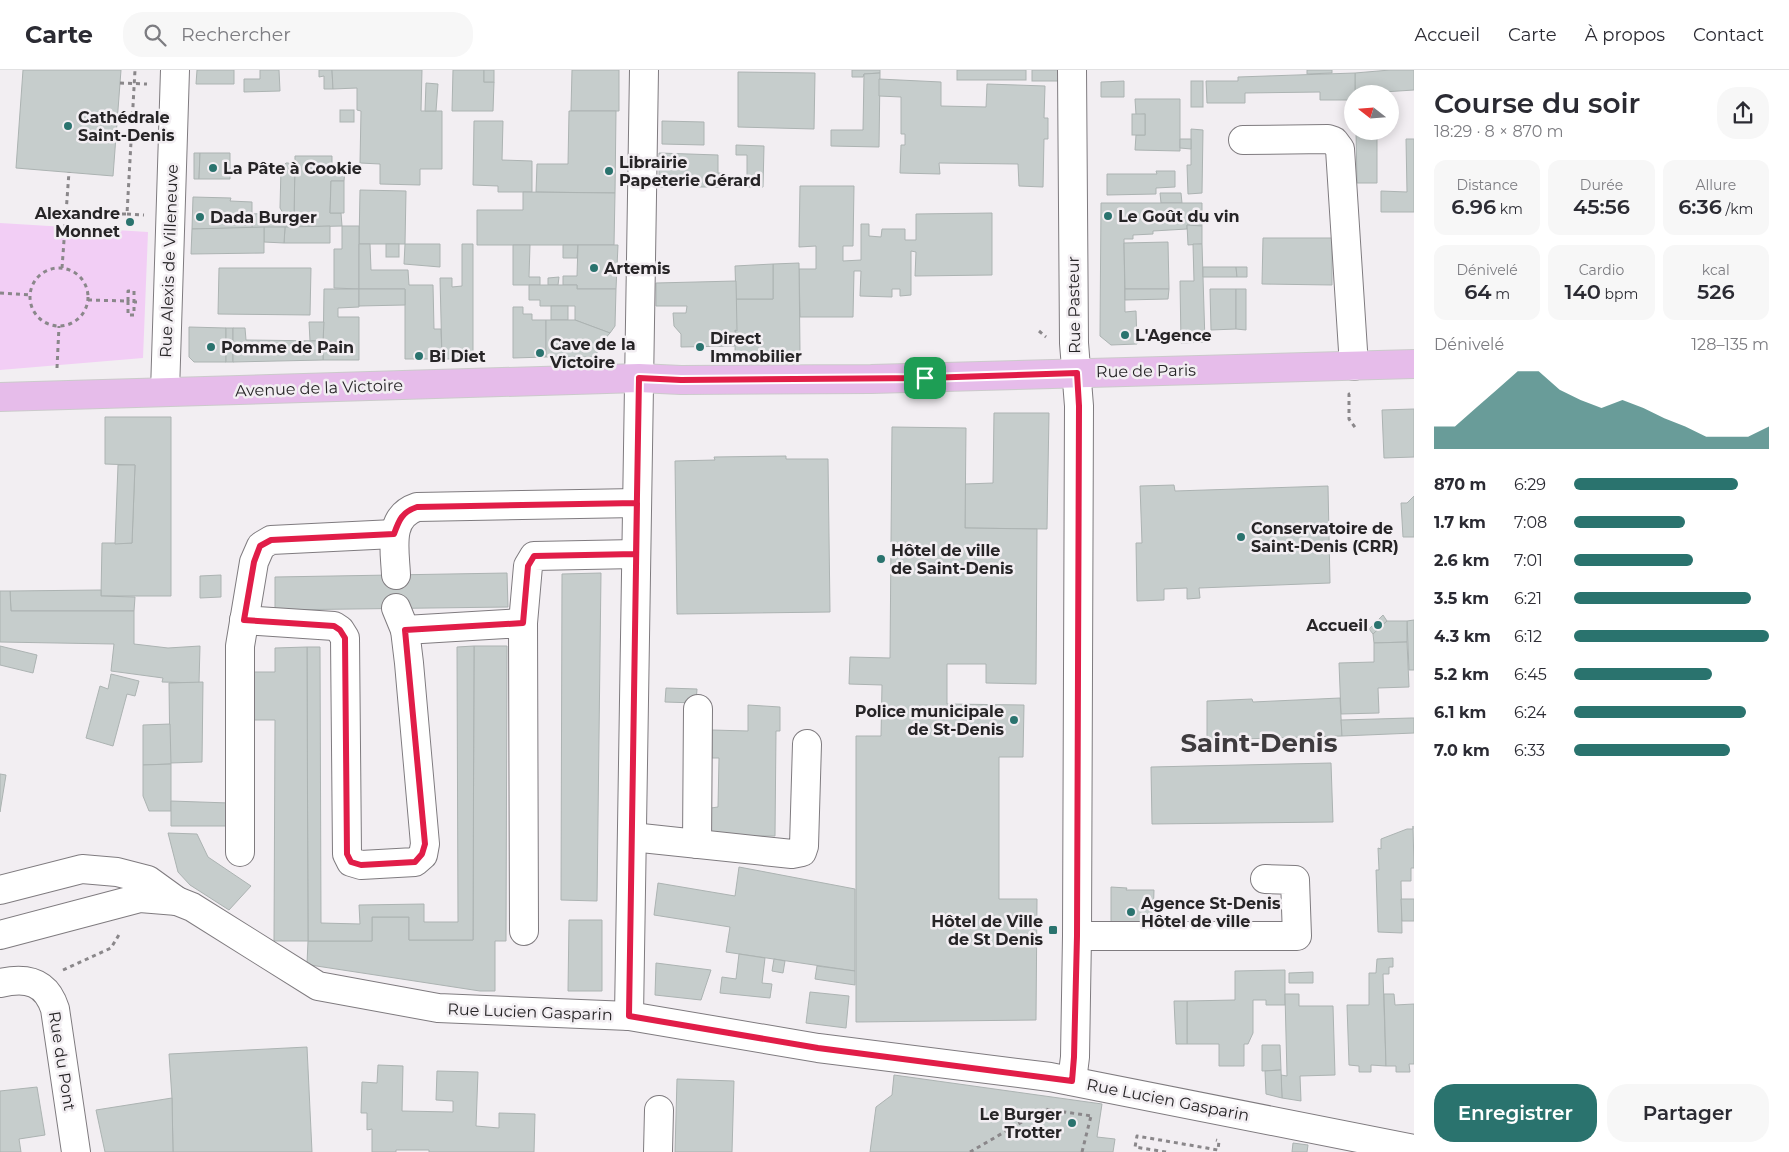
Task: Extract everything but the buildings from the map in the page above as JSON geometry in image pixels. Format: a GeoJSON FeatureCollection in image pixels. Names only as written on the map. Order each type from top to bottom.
{"type":"FeatureCollection","features":[{"type":"Feature","properties":{"kind":"main road","name":"Rue de Paris"},"geometry":{"type":"LineString","coordinates":[[639,378],[681,380],[817,380],[1077,373],[1355,379],[1414,364]]}},
{"type":"Feature","properties":{"kind":"main road","name":"Avenue de la Victoire"},"geometry":{"type":"LineString","coordinates":[[0,396],[639,378]]}},
{"type":"Feature","properties":{"kind":"street","name":"Rue Alexis de Villeneuve"},"geometry":{"type":"LineString","coordinates":[[165,392],[175,70]]}},
{"type":"Feature","properties":{"kind":"street"},"geometry":{"type":"LineString","coordinates":[[629,1016],[644,70]]}},
{"type":"Feature","properties":{"kind":"street","name":"Rue Pasteur"},"geometry":{"type":"LineString","coordinates":[[1072,70],[1074,343],[1079,406],[1077,936],[1072,1081]]}},
{"type":"Feature","properties":{"kind":"street"},"geometry":{"type":"LineString","coordinates":[[1243,140],[1328,139],[1334,141],[1340,149],[1355,379]]}},
{"type":"Feature","properties":{"kind":"street"},"geometry":{"type":"LineString","coordinates":[[396,575],[394,534],[401,517],[408,510],[417,507],[637,503]]}},
{"type":"Feature","properties":{"kind":"street"},"geometry":{"type":"LineString","coordinates":[[240,852],[240,646],[254,562],[260,546],[271,540],[394,534]]}},
{"type":"Feature","properties":{"kind":"street"},"geometry":{"type":"LineString","coordinates":[[524,931],[523,623],[528,566],[534,556],[636,554]]}},
{"type":"Feature","properties":{"kind":"street"},"geometry":{"type":"LineString","coordinates":[[244,620],[334,626],[340,630],[345,638],[347,854],[351,862],[361,865],[415,862],[422,854],[425,844],[401,619],[523,623]]}},
{"type":"Feature","properties":{"kind":"street"},"geometry":{"type":"LineString","coordinates":[[697,844],[698,709]]}},
{"type":"Feature","properties":{"kind":"street"},"geometry":{"type":"LineString","coordinates":[[632,838],[792,854],[802,852],[804,846],[807,744]]}},
{"type":"Feature","properties":{"kind":"street","name":"Rue Lucien Gasparin"},"geometry":{"type":"LineString","coordinates":[[0,890],[82,869],[117,872],[148,880],[177,901],[192,907],[318,986],[438,1008],[629,1016],[818,1048],[1072,1081],[1414,1150]]}},
{"type":"Feature","properties":{"kind":"street"},"geometry":{"type":"LineString","coordinates":[[1077,936],[1297,936],[1295,880],[1265,879]]}},
{"type":"Feature","properties":{"kind":"street"},"geometry":{"type":"LineString","coordinates":[[0,935],[140,898],[177,901]]}},
{"type":"Feature","properties":{"kind":"street"},"geometry":{"type":"LineString","coordinates":[[0,983],[14,980],[32,983]]}},
{"type":"Feature","properties":{"kind":"street","name":"Rue du Pont"},"geometry":{"type":"LineString","coordinates":[[32,983],[40,986],[51,995],[55,1009],[76,1152]]}},
{"type":"Feature","properties":{"kind":"street"},"geometry":{"type":"LineString","coordinates":[[658,1152],[659,1110]]}},
{"type":"Feature","properties":{"kind":"path"},"geometry":{"type":"LineString","coordinates":[[66,214],[127,214],[136,70]]}},
{"type":"Feature","properties":{"kind":"path"},"geometry":{"type":"LineString","coordinates":[[120,83],[151,85]]}},
{"type":"Feature","properties":{"kind":"path"},"geometry":{"type":"LineString","coordinates":[[62,268],[69,172]]}},
{"type":"Feature","properties":{"kind":"path"},"geometry":{"type":"LineString","coordinates":[[62,268],[78,275],[84,282],[88,300],[81,316],[74,321],[58,326],[49,324],[35,313],[30,295],[32,286],[44,272],[62,268]]}},
{"type":"Feature","properties":{"kind":"path"},"geometry":{"type":"LineString","coordinates":[[128,291],[134,291],[134,315],[128,315],[128,302],[128,291]]}},
{"type":"Feature","properties":{"kind":"path"},"geometry":{"type":"LineString","coordinates":[[0,293],[30,295]]}},
{"type":"Feature","properties":{"kind":"path"},"geometry":{"type":"LineString","coordinates":[[88,300],[128,302]]}},
{"type":"Feature","properties":{"kind":"path"},"geometry":{"type":"LineString","coordinates":[[134,302],[142,302]]}},
{"type":"Feature","properties":{"kind":"path"},"geometry":{"type":"LineString","coordinates":[[57,366],[58,326]]}},
{"type":"Feature","properties":{"kind":"path"},"geometry":{"type":"LineString","coordinates":[[1355,379],[1349,394],[1349,419],[1357,430]]}},
{"type":"Feature","properties":{"kind":"path"},"geometry":{"type":"LineString","coordinates":[[32,983],[111,948]]}},
{"type":"Feature","properties":{"kind":"path"},"geometry":{"type":"LineString","coordinates":[[970,1152],[1044,1110],[1100,1117]]}},
{"type":"Feature","properties":{"kind":"path"},"geometry":{"type":"LineString","coordinates":[[1082,1152],[1091,1116]]}},
{"type":"Feature","properties":{"kind":"path"},"geometry":{"type":"LineString","coordinates":[[1166,1152],[1135,1147],[1136,1136],[1218,1150],[1219,1141],[1210,1139]]}},
{"type":"Feature","properties":{"kind":"shaded area"},"geometry":{"type":"Polygon","coordinates":[[[0,223],[148,232],[143,358],[0,370],[0,223]]]}},
{"type":"Feature","properties":{"kind":"place","name":"Cathédrale Saint-Denis"},"geometry":{"type":"Point","coordinates":[68,126]}},
{"type":"Feature","properties":{"kind":"place","name":"La Pâte à Cookie"},"geometry":{"type":"Point","coordinates":[213,168]}},
{"type":"Feature","properties":{"kind":"place","name":"Librairie Papeterie Gérard"},"geometry":{"type":"Point","coordinates":[609,171]}},
{"type":"Feature","properties":{"kind":"place","name":"Le Goût du vin"},"geometry":{"type":"Point","coordinates":[1108,216]}},
{"type":"Feature","properties":{"kind":"place","name":"Dada Burger"},"geometry":{"type":"Point","coordinates":[200,217]}},
{"type":"Feature","properties":{"kind":"place","name":"Alexandre Monnet"},"geometry":{"type":"Point","coordinates":[130,222]}},
{"type":"Feature","properties":{"kind":"place","name":"Artemis"},"geometry":{"type":"Point","coordinates":[594,268]}},
{"type":"Feature","properties":{"kind":"place","name":"L'Agence"},"geometry":{"type":"Point","coordinates":[1125,335]}},
{"type":"Feature","properties":{"kind":"place","name":"Pomme de Pain"},"geometry":{"type":"Point","coordinates":[211,347]}},
{"type":"Feature","properties":{"kind":"place","name":"Direct Immobilier"},"geometry":{"type":"Point","coordinates":[700,347]}},
{"type":"Feature","properties":{"kind":"place","name":"Cave de la Victoire"},"geometry":{"type":"Point","coordinates":[540,353]}},
{"type":"Feature","properties":{"kind":"place","name":"Bi Diet"},"geometry":{"type":"Point","coordinates":[419,356]}},
{"type":"Feature","properties":{"kind":"place","name":"Conservatoire de Saint-Denis (CRR)"},"geometry":{"type":"Point","coordinates":[1241,537]}},
{"type":"Feature","properties":{"kind":"place","name":"Hôtel de ville de Saint-Denis"},"geometry":{"type":"Point","coordinates":[881,559]}},
{"type":"Feature","properties":{"kind":"place","name":"Accueil"},"geometry":{"type":"Point","coordinates":[1378,625]}},
{"type":"Feature","properties":{"kind":"place","name":"Police municipale de St-Denis"},"geometry":{"type":"Point","coordinates":[1014,720]}},
{"type":"Feature","properties":{"kind":"place","name":"Agence St-Denis Hôtel de ville"},"geometry":{"type":"Point","coordinates":[1131,912]}},
{"type":"Feature","properties":{"kind":"place","name":"Hôtel de Ville de St Denis"},"geometry":{"type":"Point","coordinates":[1053,930]}},
{"type":"Feature","properties":{"kind":"place","name":"Le Burger Trotter"},"geometry":{"type":"Point","coordinates":[1072,1123]}},
{"type":"Feature","properties":{"kind":"district","name":"Saint-Denis"},"geometry":{"type":"Point","coordinates":[1259,743]}},
{"type":"Feature","properties":{"kind":"route"},"geometry":{"type":"LineString","coordinates":[[925,378],[817,380],[681,380],[639,378],[637,503],[636,554],[544,554],[534,556],[528,566],[523,623],[405,630],[425,844],[422,854],[415,862],[361,865],[351,862],[347,854],[345,638],[340,630],[334,626],[244,620],[254,562],[260,546],[271,540],[394,534],[401,517],[408,510],[417,507],[637,503],[629,1016],[818,1048],[1072,1081],[1077,936],[1079,406],[1077,373],[925,378]]}}]}
